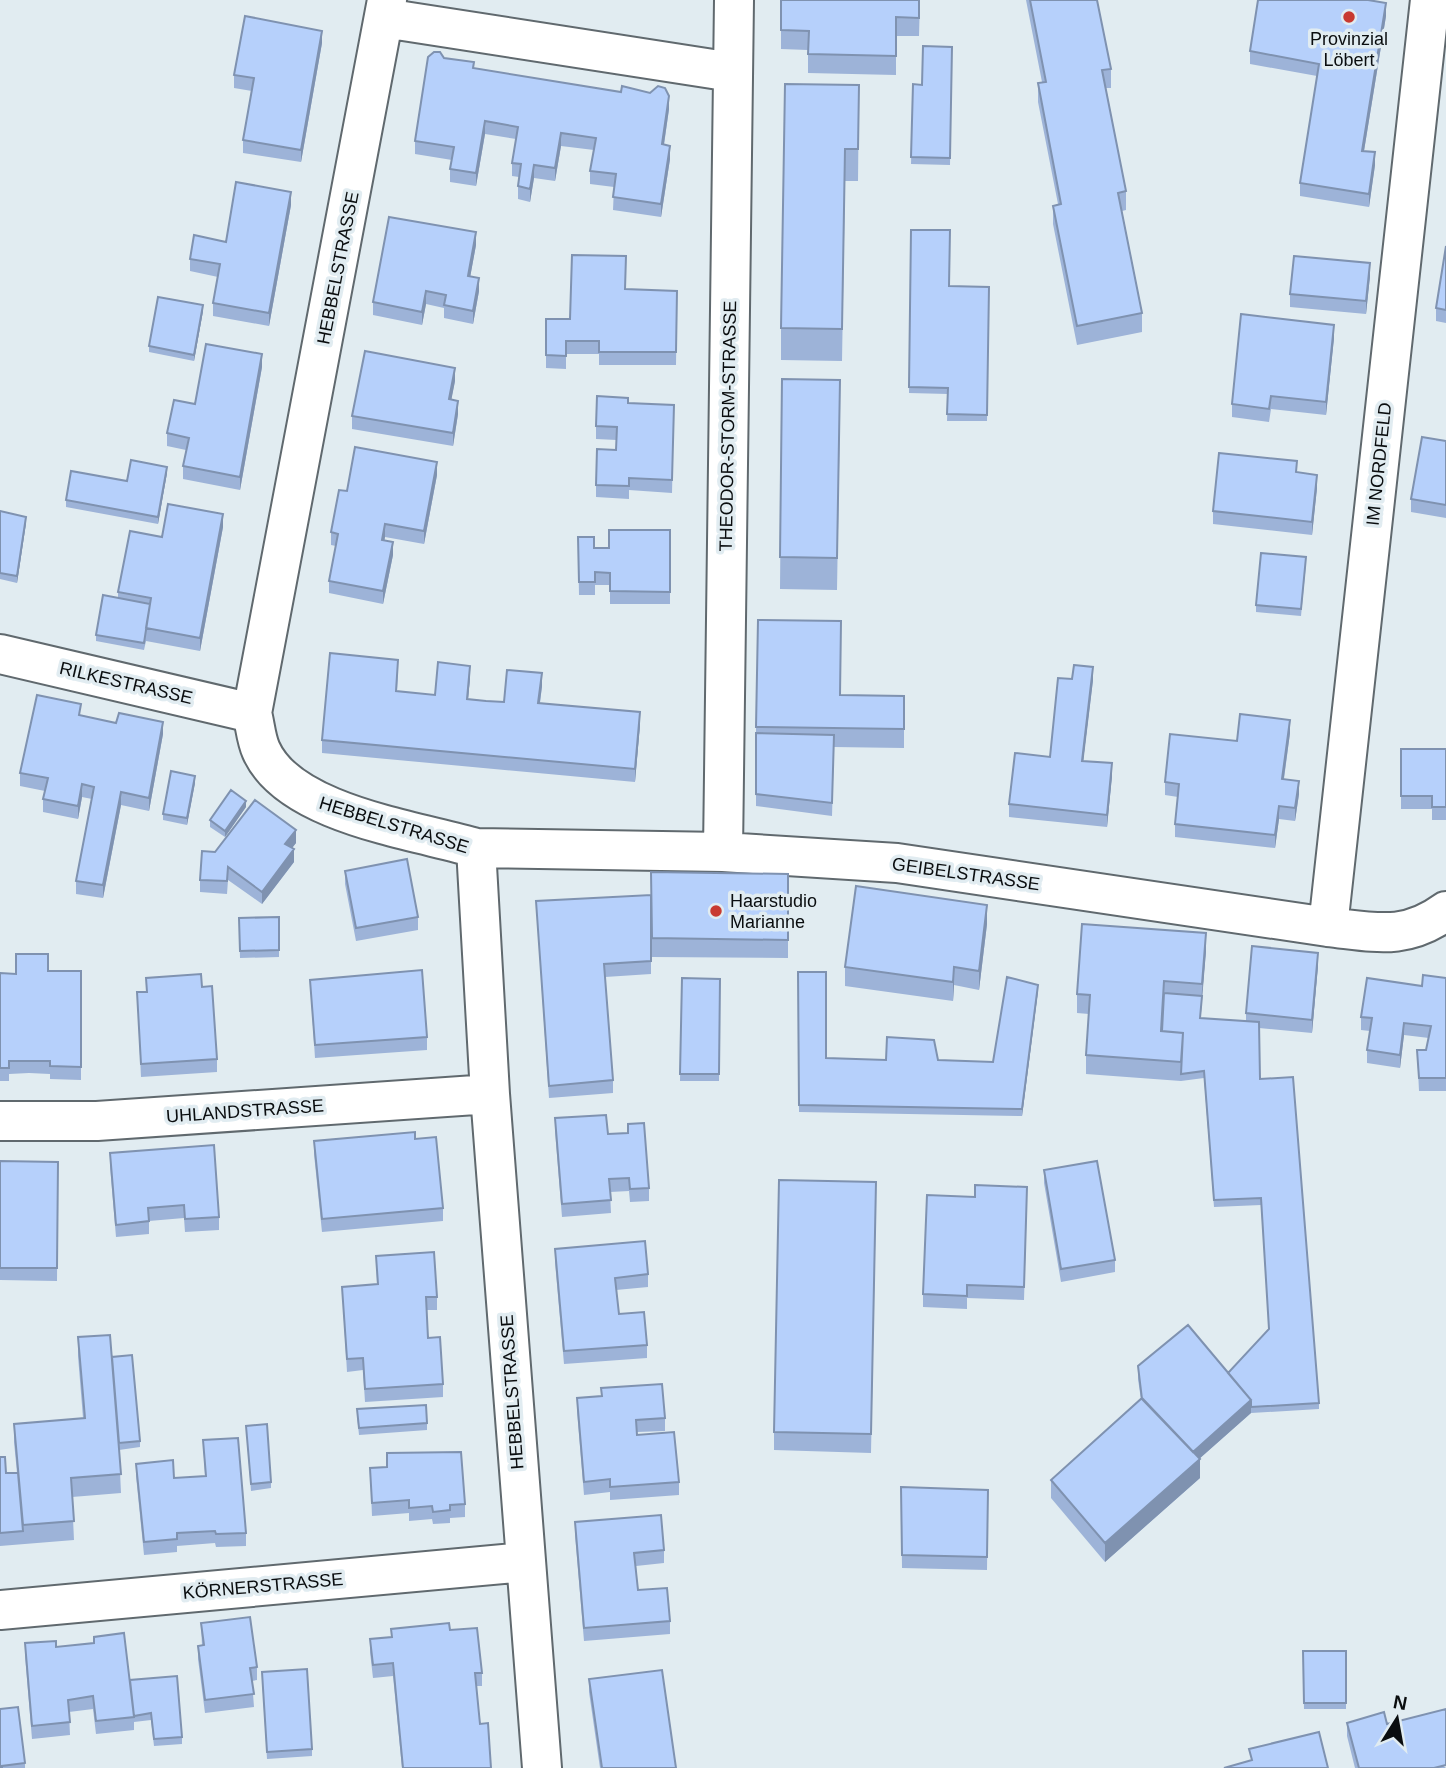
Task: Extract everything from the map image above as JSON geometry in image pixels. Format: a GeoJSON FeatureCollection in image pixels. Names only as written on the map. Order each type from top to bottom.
{"type":"FeatureCollection","features":[{"type":"Feature","properties":{"kind":"street","name":"THEODOR-STORM-STRASSE"},"geometry":{"type":"LineString","coordinates":[[723,852],[734,0]]}},
{"type":"Feature","properties":{"kind":"street","name":"IM NORDFELD"},"geometry":{"type":"LineString","coordinates":[[1328,927],[1430,0]]}},
{"type":"Feature","properties":{"kind":"street"},"geometry":{"type":"LineString","coordinates":[[386,9],[732,72]]}},
{"type":"Feature","properties":{"kind":"street","name":"HEBBELSTRASSE"},"geometry":{"type":"LineString","coordinates":[[386,9],[252,713],[261,750],[280,776],[307,798],[343,812],[477,848],[490,1094],[542,1768]]}},
{"type":"Feature","properties":{"kind":"street","name":"RILKESTRASSE"},"geometry":{"type":"LineString","coordinates":[[0,654],[252,713]]}},
{"type":"Feature","properties":{"kind":"street","name":"GEIBELSTRASSE"},"geometry":{"type":"LineString","coordinates":[[477,848],[723,852],[897,863],[1328,927],[1395,934],[1426,926],[1446,911]]}},
{"type":"Feature","properties":{"kind":"street","name":"UHLANDSTRASSE"},"geometry":{"type":"LineString","coordinates":[[0,1121],[97,1121],[490,1094]]}},
{"type":"Feature","properties":{"kind":"street","name":"KÖRNERSTRASSE"},"geometry":{"type":"LineString","coordinates":[[0,1609],[525,1562]]}},
{"type":"Feature","properties":{"kind":"building"},"geometry":{"type":"Polygon","coordinates":[[[781,0],[919,0],[919,18],[896,17],[896,56],[808,54],[809,31],[781,30],[781,0]]]}},
{"type":"Feature","properties":{"kind":"building"},"geometry":{"type":"Polygon","coordinates":[[[1030,0],[1097,0],[1111,69],[1102,70],[1126,191],[1118,193],[1142,313],[1077,326],[1053,206],[1061,204],[1038,83],[1046,82],[1030,0]]]}},
{"type":"Feature","properties":{"kind":"building"},"geometry":{"type":"Polygon","coordinates":[[[1258,0],[1368,0],[1386,3],[1362,151],[1375,152],[1369,194],[1300,183],[1319,64],[1250,51],[1258,0]]]}},
{"type":"Feature","properties":{"kind":"building"},"geometry":{"type":"Polygon","coordinates":[[[245,16],[322,31],[301,150],[243,140],[254,78],[234,75],[245,16]]]}},
{"type":"Feature","properties":{"kind":"building"},"geometry":{"type":"Polygon","coordinates":[[[923,46],[952,47],[950,158],[911,157],[913,84],[922,85],[923,46]]]}},
{"type":"Feature","properties":{"kind":"building"},"geometry":{"type":"Polygon","coordinates":[[[434,52],[440,52],[444,58],[474,62],[473,68],[621,92],[622,86],[650,93],[658,86],[665,88],[669,96],[662,144],[670,146],[661,204],[613,197],[616,174],[590,171],[596,138],[561,133],[555,168],[534,165],[530,189],[518,186],[521,164],[512,163],[518,127],[485,121],[476,173],[450,169],[454,147],[415,141],[428,57],[434,52]]]}},
{"type":"Feature","properties":{"kind":"building"},"geometry":{"type":"Polygon","coordinates":[[[785,84],[859,85],[858,149],[845,149],[842,329],[781,328],[785,84]]]}},
{"type":"Feature","properties":{"kind":"building"},"geometry":{"type":"Polygon","coordinates":[[[236,182],[291,192],[269,313],[213,303],[220,264],[190,259],[194,235],[226,242],[236,182]]]}},
{"type":"Feature","properties":{"kind":"building"},"geometry":{"type":"Polygon","coordinates":[[[389,217],[476,232],[468,276],[479,278],[473,311],[444,305],[446,295],[426,291],[422,312],[373,302],[389,217]]]}},
{"type":"Feature","properties":{"kind":"building"},"geometry":{"type":"Polygon","coordinates":[[[911,230],[950,230],[949,286],[989,287],[987,415],[947,414],[948,388],[909,387],[911,230]]]}},
{"type":"Feature","properties":{"kind":"building"},"geometry":{"type":"Polygon","coordinates":[[[1446,246],[1446,310],[1436,308],[1446,246]]]}},
{"type":"Feature","properties":{"kind":"building"},"geometry":{"type":"Polygon","coordinates":[[[572,255],[626,256],[625,289],[677,291],[676,352],[599,352],[599,341],[566,341],[566,356],[546,355],[546,319],[570,319],[572,255]]]}},
{"type":"Feature","properties":{"kind":"building"},"geometry":{"type":"Polygon","coordinates":[[[1294,256],[1370,263],[1366,301],[1290,294],[1294,256]]]}},
{"type":"Feature","properties":{"kind":"building"},"geometry":{"type":"Polygon","coordinates":[[[158,297],[203,305],[194,355],[149,346],[158,297]]]}},
{"type":"Feature","properties":{"kind":"building"},"geometry":{"type":"Polygon","coordinates":[[[1241,314],[1334,325],[1326,402],[1271,396],[1269,409],[1232,404],[1241,314]]]}},
{"type":"Feature","properties":{"kind":"building"},"geometry":{"type":"Polygon","coordinates":[[[206,344],[262,354],[240,477],[183,466],[189,438],[167,433],[174,400],[195,404],[206,344]]]}},
{"type":"Feature","properties":{"kind":"building"},"geometry":{"type":"Polygon","coordinates":[[[365,351],[455,368],[449,399],[458,401],[453,433],[352,416],[365,351]]]}},
{"type":"Feature","properties":{"kind":"building"},"geometry":{"type":"Polygon","coordinates":[[[782,379],[840,380],[837,558],[780,557],[782,379]]]}},
{"type":"Feature","properties":{"kind":"building"},"geometry":{"type":"Polygon","coordinates":[[[597,396],[628,398],[628,403],[674,405],[672,480],[629,478],[629,486],[596,485],[597,449],[616,450],[617,427],[596,426],[597,396]]]}},
{"type":"Feature","properties":{"kind":"building"},"geometry":{"type":"Polygon","coordinates":[[[1422,437],[1446,441],[1446,505],[1411,499],[1422,437]]]}},
{"type":"Feature","properties":{"kind":"building"},"geometry":{"type":"Polygon","coordinates":[[[355,447],[437,462],[424,531],[385,524],[382,540],[393,542],[383,591],[329,581],[338,534],[331,532],[339,490],[347,491],[355,447]]]}},
{"type":"Feature","properties":{"kind":"building"},"geometry":{"type":"Polygon","coordinates":[[[1219,453],[1297,461],[1296,472],[1317,475],[1312,522],[1213,511],[1219,453]]]}},
{"type":"Feature","properties":{"kind":"building"},"geometry":{"type":"Polygon","coordinates":[[[131,460],[167,467],[158,517],[66,500],[71,471],[127,481],[131,460]]]}},
{"type":"Feature","properties":{"kind":"building"},"geometry":{"type":"Polygon","coordinates":[[[168,504],[223,514],[200,638],[146,628],[151,598],[118,592],[130,531],[162,537],[168,504]]]}},
{"type":"Feature","properties":{"kind":"building"},"geometry":{"type":"Polygon","coordinates":[[[0,511],[26,517],[17,576],[0,573],[0,511]]]}},
{"type":"Feature","properties":{"kind":"building"},"geometry":{"type":"Polygon","coordinates":[[[609,530],[670,530],[670,592],[610,591],[610,573],[595,572],[595,582],[579,582],[578,537],[594,537],[594,548],[609,548],[609,530]]]}},
{"type":"Feature","properties":{"kind":"building"},"geometry":{"type":"Polygon","coordinates":[[[1261,553],[1306,557],[1301,609],[1256,605],[1261,553]]]}},
{"type":"Feature","properties":{"kind":"building"},"geometry":{"type":"Polygon","coordinates":[[[103,595],[150,604],[144,643],[96,635],[103,595]]]}},
{"type":"Feature","properties":{"kind":"building"},"geometry":{"type":"Polygon","coordinates":[[[758,620],[841,621],[840,695],[904,696],[904,729],[756,727],[758,620]]]}},
{"type":"Feature","properties":{"kind":"building"},"geometry":{"type":"Polygon","coordinates":[[[330,653],[398,660],[396,691],[435,695],[438,662],[470,666],[467,699],[486,701],[504,702],[507,670],[542,673],[538,703],[640,712],[635,769],[322,740],[330,653]]]}},
{"type":"Feature","properties":{"kind":"building"},"geometry":{"type":"Polygon","coordinates":[[[1074,665],[1093,667],[1082,761],[1112,763],[1107,815],[1009,804],[1015,753],[1050,757],[1058,678],[1072,679],[1074,665]]]}},
{"type":"Feature","properties":{"kind":"building"},"geometry":{"type":"Polygon","coordinates":[[[37,695],[81,704],[79,715],[116,723],[119,713],[163,722],[149,798],[121,792],[103,885],[76,881],[94,787],[82,784],[78,806],[43,799],[48,778],[20,773],[37,695]]]}},
{"type":"Feature","properties":{"kind":"building"},"geometry":{"type":"Polygon","coordinates":[[[1240,714],[1290,720],[1282,779],[1299,781],[1295,808],[1279,806],[1275,835],[1175,824],[1179,784],[1165,782],[1170,734],[1237,741],[1240,714]]]}},
{"type":"Feature","properties":{"kind":"building"},"geometry":{"type":"Polygon","coordinates":[[[756,733],[834,735],[832,803],[756,794],[756,733]]]}},
{"type":"Feature","properties":{"kind":"building"},"geometry":{"type":"Polygon","coordinates":[[[1401,749],[1446,749],[1446,807],[1432,807],[1432,796],[1401,796],[1401,749]]]}},
{"type":"Feature","properties":{"kind":"building"},"geometry":{"type":"Polygon","coordinates":[[[171,771],[195,776],[187,818],[163,814],[171,771]]]}},
{"type":"Feature","properties":{"kind":"building"},"geometry":{"type":"Polygon","coordinates":[[[231,790],[246,801],[225,831],[210,820],[231,790]]]}},
{"type":"Feature","properties":{"kind":"building"},"geometry":{"type":"Polygon","coordinates":[[[255,800],[296,830],[285,844],[294,849],[262,892],[228,867],[227,881],[200,880],[202,851],[215,852],[255,800]]]}},
{"type":"Feature","properties":{"kind":"building"},"geometry":{"type":"Polygon","coordinates":[[[407,859],[418,917],[356,928],[345,871],[407,859]]]}},
{"type":"Feature","properties":{"kind":"building"},"geometry":{"type":"Polygon","coordinates":[[[651,872],[788,874],[788,940],[652,938],[651,872]]]}},
{"type":"Feature","properties":{"kind":"building"},"geometry":{"type":"Polygon","coordinates":[[[856,886],[987,905],[979,971],[954,967],[953,982],[845,967],[856,886]]]}},
{"type":"Feature","properties":{"kind":"building"},"geometry":{"type":"Polygon","coordinates":[[[651,895],[651,961],[604,964],[613,1080],[549,1086],[536,901],[651,895]]]}},
{"type":"Feature","properties":{"kind":"building"},"geometry":{"type":"Polygon","coordinates":[[[279,917],[279,950],[240,951],[239,918],[279,917]]]}},
{"type":"Feature","properties":{"kind":"building"},"geometry":{"type":"Polygon","coordinates":[[[1082,924],[1206,933],[1202,984],[1164,981],[1161,1031],[1183,1033],[1181,1062],[1086,1055],[1090,995],[1077,994],[1082,924]]]}},
{"type":"Feature","properties":{"kind":"building"},"geometry":{"type":"Polygon","coordinates":[[[1252,946],[1318,953],[1312,1020],[1246,1013],[1252,946]]]}},
{"type":"Feature","properties":{"kind":"building"},"geometry":{"type":"Polygon","coordinates":[[[16,954],[48,954],[48,971],[81,971],[81,1067],[50,1066],[50,1061],[9,1061],[9,1068],[0,1068],[0,973],[16,974],[16,954]]]}},
{"type":"Feature","properties":{"kind":"building"},"geometry":{"type":"Polygon","coordinates":[[[422,970],[427,1037],[315,1045],[310,980],[422,970]]]}},
{"type":"Feature","properties":{"kind":"building"},"geometry":{"type":"Polygon","coordinates":[[[798,972],[826,972],[826,1058],[886,1060],[887,1037],[934,1040],[938,1060],[993,1062],[1007,977],[1038,985],[1022,1109],[799,1105],[798,972]]]}},
{"type":"Feature","properties":{"kind":"building"},"geometry":{"type":"Polygon","coordinates":[[[201,974],[202,987],[212,986],[217,1059],[141,1064],[137,992],[147,992],[146,978],[201,974]]]}},
{"type":"Feature","properties":{"kind":"building"},"geometry":{"type":"Polygon","coordinates":[[[1423,975],[1446,978],[1446,1078],[1419,1078],[1417,1050],[1426,1050],[1431,1026],[1404,1023],[1400,1055],[1367,1050],[1372,1018],[1361,1017],[1367,978],[1422,986],[1423,975]]]}},
{"type":"Feature","properties":{"kind":"building"},"geometry":{"type":"Polygon","coordinates":[[[682,978],[720,979],[719,1074],[680,1074],[682,978]]]}},
{"type":"Feature","properties":{"kind":"building"},"geometry":{"type":"Polygon","coordinates":[[[1164,993],[1202,996],[1200,1018],[1259,1022],[1260,1079],[1293,1077],[1319,1403],[1251,1407],[1251,1400],[1228,1373],[1269,1329],[1261,1198],[1214,1200],[1204,1071],[1181,1074],[1183,1033],[1162,1031],[1164,993]]]}},
{"type":"Feature","properties":{"kind":"building"},"geometry":{"type":"Polygon","coordinates":[[[606,1115],[608,1134],[628,1133],[628,1124],[644,1123],[649,1188],[630,1189],[629,1178],[609,1179],[611,1200],[562,1204],[555,1118],[606,1115]]]}},
{"type":"Feature","properties":{"kind":"building"},"geometry":{"type":"Polygon","coordinates":[[[415,1132],[415,1139],[436,1137],[443,1208],[322,1219],[314,1141],[415,1132]]]}},
{"type":"Feature","properties":{"kind":"building"},"geometry":{"type":"Polygon","coordinates":[[[214,1145],[219,1217],[185,1219],[184,1205],[148,1208],[149,1221],[116,1225],[110,1153],[214,1145]]]}},
{"type":"Feature","properties":{"kind":"building"},"geometry":{"type":"Polygon","coordinates":[[[0,1161],[58,1162],[57,1268],[0,1268],[0,1161]]]}},
{"type":"Feature","properties":{"kind":"building"},"geometry":{"type":"Polygon","coordinates":[[[1097,1161],[1115,1260],[1061,1269],[1044,1170],[1097,1161]]]}},
{"type":"Feature","properties":{"kind":"building"},"geometry":{"type":"Polygon","coordinates":[[[779,1180],[876,1182],[871,1434],[774,1432],[779,1180]]]}},
{"type":"Feature","properties":{"kind":"building"},"geometry":{"type":"Polygon","coordinates":[[[975,1185],[1027,1187],[1024,1287],[967,1285],[967,1296],[923,1294],[927,1195],[975,1197],[975,1185]]]}},
{"type":"Feature","properties":{"kind":"building"},"geometry":{"type":"Polygon","coordinates":[[[645,1241],[648,1274],[615,1278],[619,1314],[644,1312],[647,1345],[564,1351],[555,1249],[645,1241]]]}},
{"type":"Feature","properties":{"kind":"building"},"geometry":{"type":"Polygon","coordinates":[[[434,1252],[437,1297],[426,1297],[428,1338],[440,1337],[443,1384],[365,1389],[363,1358],[347,1359],[342,1287],[378,1284],[376,1256],[434,1252]]]}},
{"type":"Feature","properties":{"kind":"building"},"geometry":{"type":"Polygon","coordinates":[[[1188,1325],[1251,1400],[1193,1452],[1142,1399],[1138,1366],[1188,1325]]]}},
{"type":"Feature","properties":{"kind":"building"},"geometry":{"type":"Polygon","coordinates":[[[110,1335],[121,1474],[71,1478],[74,1521],[23,1525],[14,1424],[85,1418],[78,1337],[110,1335]]]}},
{"type":"Feature","properties":{"kind":"building"},"geometry":{"type":"Polygon","coordinates":[[[132,1355],[140,1441],[119,1443],[112,1357],[132,1355]]]}},
{"type":"Feature","properties":{"kind":"building"},"geometry":{"type":"Polygon","coordinates":[[[662,1384],[665,1418],[636,1420],[637,1435],[674,1432],[679,1482],[610,1487],[610,1479],[584,1482],[577,1398],[602,1396],[601,1388],[662,1384]]]}},
{"type":"Feature","properties":{"kind":"building"},"geometry":{"type":"Polygon","coordinates":[[[1142,1398],[1200,1459],[1105,1543],[1051,1480],[1142,1398]]]}},
{"type":"Feature","properties":{"kind":"building"},"geometry":{"type":"Polygon","coordinates":[[[426,1405],[427,1423],[359,1428],[357,1409],[426,1405]]]}},
{"type":"Feature","properties":{"kind":"building"},"geometry":{"type":"Polygon","coordinates":[[[267,1424],[271,1482],[251,1484],[246,1426],[267,1424]]]}},
{"type":"Feature","properties":{"kind":"building"},"geometry":{"type":"Polygon","coordinates":[[[238,1438],[246,1533],[177,1533],[177,1539],[144,1542],[136,1464],[173,1460],[174,1478],[206,1476],[203,1440],[238,1438]]]}},
{"type":"Feature","properties":{"kind":"building"},"geometry":{"type":"Polygon","coordinates":[[[461,1452],[465,1504],[450,1505],[450,1510],[433,1512],[432,1506],[409,1508],[409,1500],[372,1503],[370,1468],[387,1467],[387,1453],[461,1452]]]}},
{"type":"Feature","properties":{"kind":"building"},"geometry":{"type":"Polygon","coordinates":[[[0,1457],[5,1457],[6,1473],[18,1473],[23,1531],[0,1533],[0,1457]]]}},
{"type":"Feature","properties":{"kind":"building"},"geometry":{"type":"Polygon","coordinates":[[[901,1487],[988,1490],[987,1557],[902,1555],[901,1487]]]}},
{"type":"Feature","properties":{"kind":"building"},"geometry":{"type":"Polygon","coordinates":[[[661,1515],[664,1550],[634,1553],[638,1590],[667,1588],[670,1621],[584,1628],[575,1522],[661,1515]]]}},
{"type":"Feature","properties":{"kind":"building"},"geometry":{"type":"Polygon","coordinates":[[[250,1617],[257,1667],[250,1668],[254,1694],[205,1700],[198,1646],[204,1645],[201,1623],[250,1617]]]}},
{"type":"Feature","properties":{"kind":"building"},"geometry":{"type":"Polygon","coordinates":[[[449,1623],[450,1630],[477,1628],[482,1673],[475,1673],[480,1724],[488,1723],[491,1768],[403,1768],[393,1663],[373,1665],[370,1639],[392,1637],[391,1629],[449,1623]]]}},
{"type":"Feature","properties":{"kind":"building"},"geometry":{"type":"Polygon","coordinates":[[[124,1633],[134,1717],[96,1721],[93,1696],[68,1700],[70,1722],[32,1726],[25,1643],[56,1641],[56,1647],[94,1643],[94,1637],[124,1633]]]}},
{"type":"Feature","properties":{"kind":"building"},"geometry":{"type":"Polygon","coordinates":[[[1303,1651],[1346,1651],[1346,1703],[1304,1703],[1303,1651]]]}},
{"type":"Feature","properties":{"kind":"building"},"geometry":{"type":"Polygon","coordinates":[[[307,1669],[312,1749],[267,1752],[262,1672],[307,1669]]]}},
{"type":"Feature","properties":{"kind":"building"},"geometry":{"type":"Polygon","coordinates":[[[662,1670],[676,1768],[602,1768],[589,1679],[662,1670]]]}},
{"type":"Feature","properties":{"kind":"building"},"geometry":{"type":"Polygon","coordinates":[[[177,1676],[182,1737],[154,1739],[151,1713],[134,1716],[130,1680],[177,1676]]]}},
{"type":"Feature","properties":{"kind":"building"},"geometry":{"type":"Polygon","coordinates":[[[18,1707],[25,1763],[0,1768],[0,1709],[18,1707]]]}},
{"type":"Feature","properties":{"kind":"building"},"geometry":{"type":"Polygon","coordinates":[[[1446,1709],[1446,1765],[1434,1768],[1359,1768],[1347,1723],[1384,1712],[1387,1724],[1446,1709]]]}},
{"type":"Feature","properties":{"kind":"building"},"geometry":{"type":"Polygon","coordinates":[[[1319,1732],[1328,1768],[1224,1768],[1252,1760],[1249,1749],[1319,1732]]]}},
{"type":"Feature","properties":{"kind":"place","name":"Provinzial Löbert"},"geometry":{"type":"Point","coordinates":[1349,17]}},
{"type":"Feature","properties":{"kind":"place","name":"Haarstudio Marianne"},"geometry":{"type":"Point","coordinates":[716,911]}}]}
